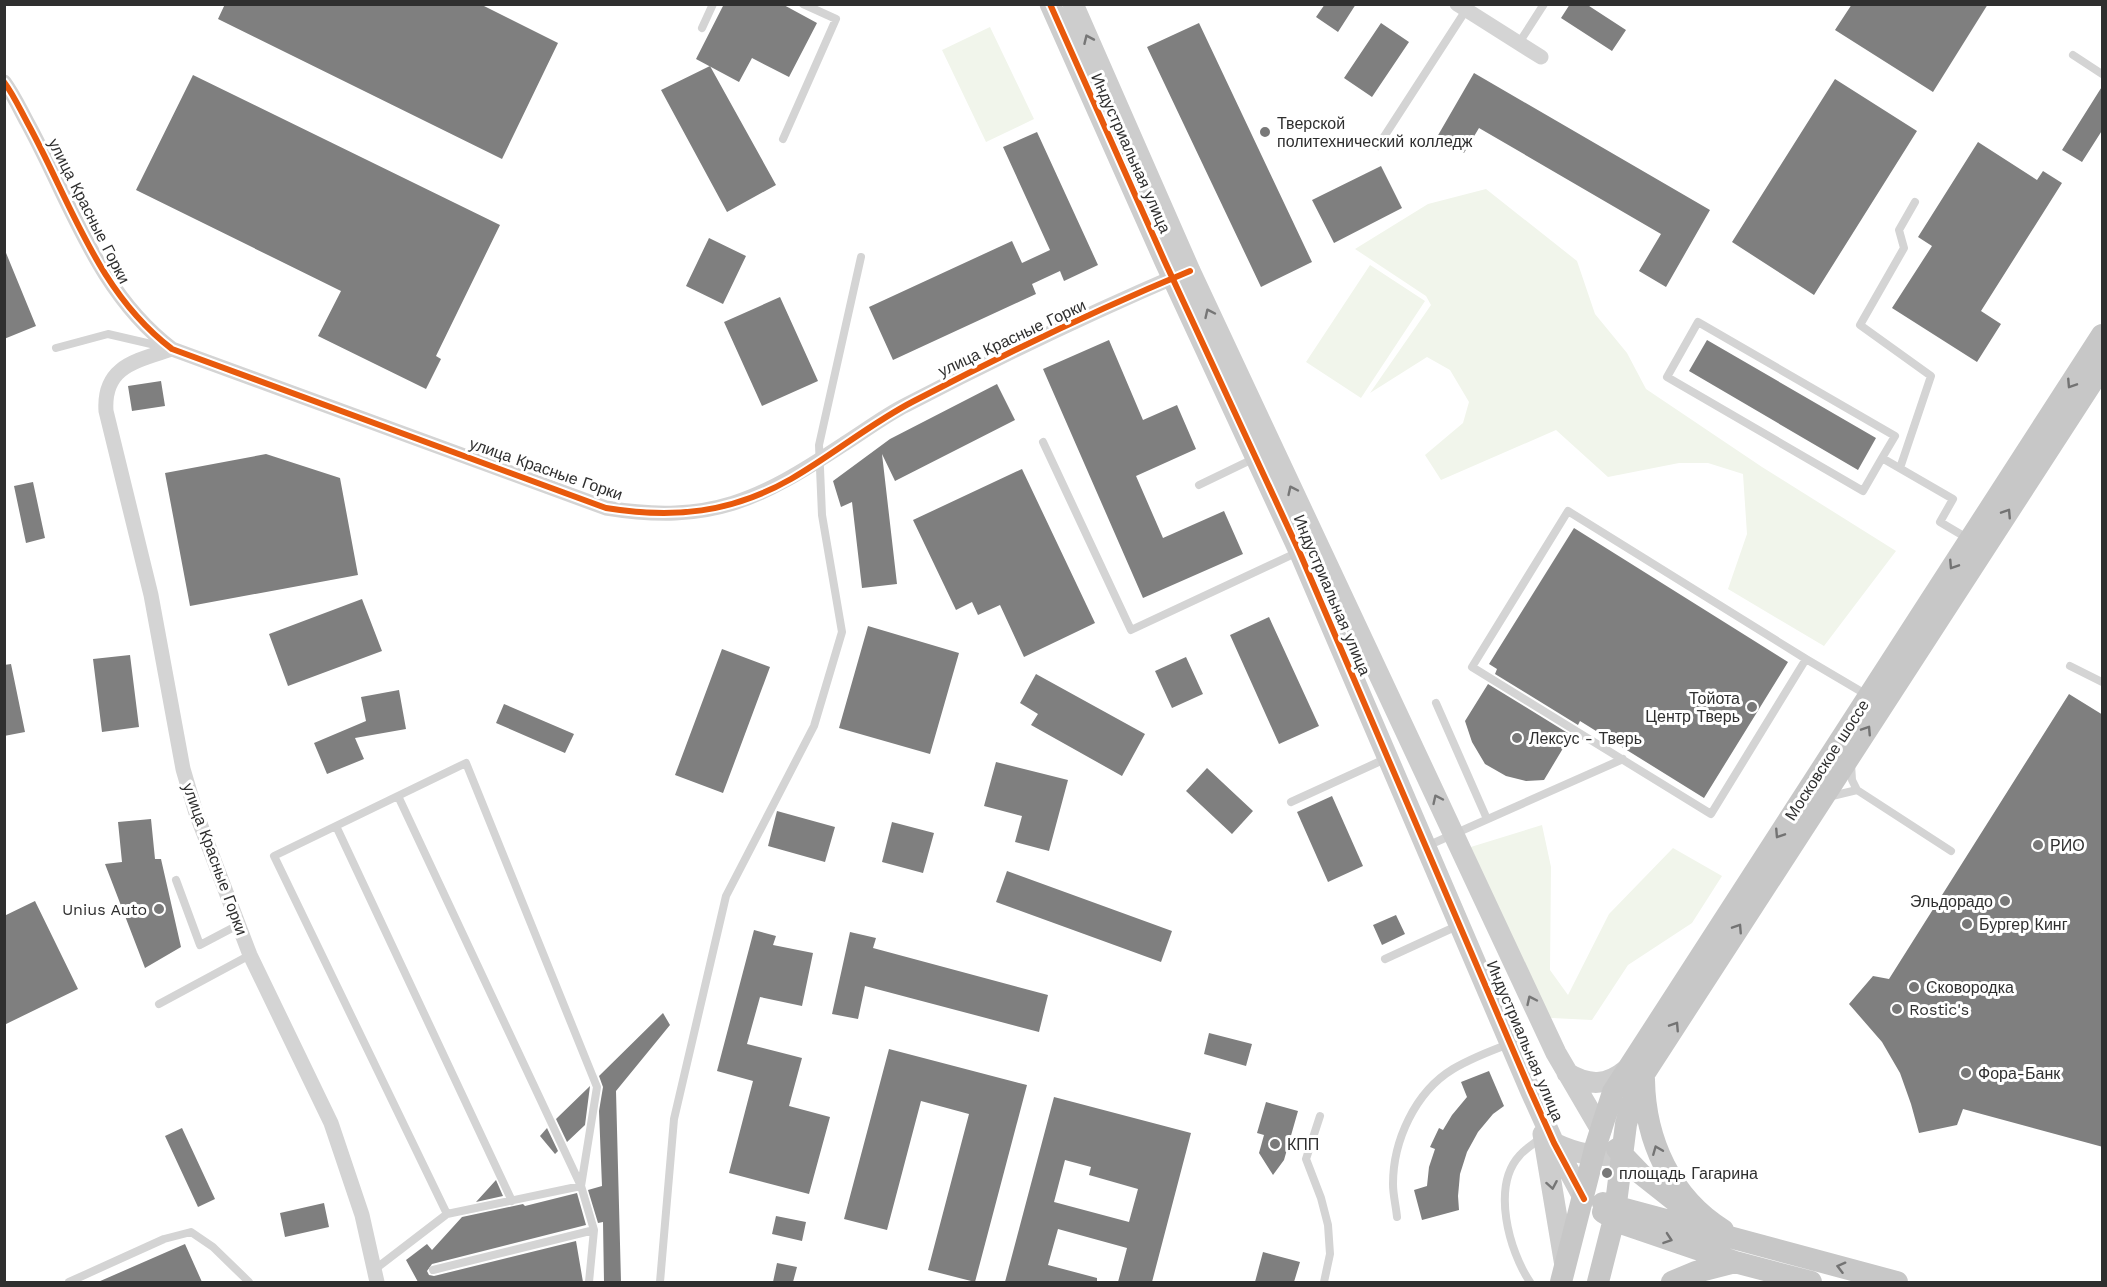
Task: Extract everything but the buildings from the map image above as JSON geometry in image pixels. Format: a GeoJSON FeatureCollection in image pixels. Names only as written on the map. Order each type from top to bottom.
{"type":"FeatureCollection","features":[{"type":"Feature","properties":{"kind":"main road","name":"Московское шоссе"},"geometry":{"type":"LineString","coordinates":[[1563,1275],[1612,1092],[1635,1072],[1850,757],[2103,335]]}},
{"type":"Feature","properties":{"kind":"main road","name":"Московское шоссе"},"geometry":{"type":"LineString","coordinates":[[1635,1072],[1868,696],[2103,367]]}},
{"type":"Feature","properties":{"kind":"main road"},"geometry":{"type":"LineString","coordinates":[[1598,1282],[1615,1212],[1635,1072]]}},
{"type":"Feature","properties":{"kind":"main road"},"geometry":{"type":"LineString","coordinates":[[1635,1072],[1661,1160],[1686,1197],[1701,1213],[1737,1238]]}},
{"type":"Feature","properties":{"kind":"main road"},"geometry":{"type":"LineString","coordinates":[[1601,1130],[1610,1143],[1662,1193],[1686,1210],[1737,1238]]}},
{"type":"Feature","properties":{"kind":"main road"},"geometry":{"type":"LineString","coordinates":[[1584,1199],[1735,1262],[1811,1282]]}},
{"type":"Feature","properties":{"kind":"main road"},"geometry":{"type":"LineString","coordinates":[[1615,1212],[1737,1238],[1897,1282]]}},
{"type":"Feature","properties":{"kind":"main road"},"geometry":{"type":"LineString","coordinates":[[1672,1282],[1696,1272],[1735,1262]]}},
{"type":"Feature","properties":{"kind":"street","name":"Индустриальная улица"},"geometry":{"type":"LineString","coordinates":[[1050,4],[1453,834],[1556,1053],[1601,1130]]}},
{"type":"Feature","properties":{"kind":"street","name":"Индустриальная улица"},"geometry":{"type":"LineString","coordinates":[[1073,4],[1256,458],[1299,551],[1460,924],[1538,1107],[1549,1139],[1584,1199]]}},
{"type":"Feature","properties":{"kind":"street"},"geometry":{"type":"LineString","coordinates":[[1462,7],[1541,57]]}},
{"type":"Feature","properties":{"kind":"street","name":"улица Красные Горки"},"geometry":{"type":"LineString","coordinates":[[4,82],[44,151],[110,284],[138,320],[172,349],[606,508],[638,513],[670,514],[702,511],[733,504],[763,493],[818,461],[900,408],[973,370],[1181,274]]}},
{"type":"Feature","properties":{"kind":"street","name":"улица Красные Горки"},"geometry":{"type":"LineString","coordinates":[[172,349],[136,361],[118,372],[107,388],[106,411],[151,595],[183,769],[196,813],[250,955],[331,1122],[362,1215],[375,1276]]}},
{"type":"Feature","properties":{"kind":"street"},"geometry":{"type":"LineString","coordinates":[[1567,1073],[1587,1083],[1597,1084],[1635,1072]]}},
{"type":"Feature","properties":{"kind":"street","name":"Индустриальная улица"},"geometry":{"type":"LineString","coordinates":[[1549,1139],[1563,1275]]}},
{"type":"Feature","properties":{"kind":"street"},"geometry":{"type":"LineString","coordinates":[[1549,1139],[1573,1152],[1594,1156],[1622,1154]]}},
{"type":"Feature","properties":{"kind":"lane"},"geometry":{"type":"LineString","coordinates":[[702,28],[713,4]]}},
{"type":"Feature","properties":{"kind":"lane"},"geometry":{"type":"LineString","coordinates":[[783,139],[836,19],[803,4]]}},
{"type":"Feature","properties":{"kind":"lane"},"geometry":{"type":"LineString","coordinates":[[1519,43],[1544,4]]}},
{"type":"Feature","properties":{"kind":"lane"},"geometry":{"type":"LineString","coordinates":[[1378,146],[1462,7]]}},
{"type":"Feature","properties":{"kind":"lane"},"geometry":{"type":"LineString","coordinates":[[2073,55],[2103,74]]}},
{"type":"Feature","properties":{"kind":"lane"},"geometry":{"type":"LineString","coordinates":[[1900,468],[1931,376],[1860,325],[1904,248],[1899,230],[1915,202]]}},
{"type":"Feature","properties":{"kind":"lane"},"geometry":{"type":"LineString","coordinates":[[660,1282],[674,1119],[726,896],[814,726],[842,632],[822,515],[818,461],[819,445],[861,257]]}},
{"type":"Feature","properties":{"kind":"lane"},"geometry":{"type":"LineString","coordinates":[[1698,322],[1895,436],[1882,458],[1863,490],[1667,377],[1698,322]]}},
{"type":"Feature","properties":{"kind":"lane"},"geometry":{"type":"LineString","coordinates":[[56,348],[108,334],[172,349]]}},
{"type":"Feature","properties":{"kind":"lane"},"geometry":{"type":"LineString","coordinates":[[1043,442],[1131,630],[1299,551]]}},
{"type":"Feature","properties":{"kind":"lane"},"geometry":{"type":"LineString","coordinates":[[1199,485],[1256,458]]}},
{"type":"Feature","properties":{"kind":"lane"},"geometry":{"type":"LineString","coordinates":[[1882,458],[1953,499],[1940,522],[1977,544]]}},
{"type":"Feature","properties":{"kind":"lane"},"geometry":{"type":"LineString","coordinates":[[1806,659],[1711,814],[1472,667],[1568,511],[1868,696]]}},
{"type":"Feature","properties":{"kind":"lane"},"geometry":{"type":"LineString","coordinates":[[2070,666],[2103,682]]}},
{"type":"Feature","properties":{"kind":"lane"},"geometry":{"type":"LineString","coordinates":[[1436,703],[1487,819]]}},
{"type":"Feature","properties":{"kind":"lane"},"geometry":{"type":"LineString","coordinates":[[1850,757],[1852,780],[1857,790],[1951,851]]}},
{"type":"Feature","properties":{"kind":"lane"},"geometry":{"type":"LineString","coordinates":[[1291,802],[1387,758]]}},
{"type":"Feature","properties":{"kind":"lane"},"geometry":{"type":"LineString","coordinates":[[1426,846],[1623,759]]}},
{"type":"Feature","properties":{"kind":"lane"},"geometry":{"type":"LineString","coordinates":[[447,1214],[274,856],[466,763],[597,1087],[581,1186]]}},
{"type":"Feature","properties":{"kind":"lane"},"geometry":{"type":"LineString","coordinates":[[1820,803],[1832,796],[1857,790]]}},
{"type":"Feature","properties":{"kind":"lane"},"geometry":{"type":"LineString","coordinates":[[398,796],[581,1186],[594,1230],[589,1282]]}},
{"type":"Feature","properties":{"kind":"lane"},"geometry":{"type":"LineString","coordinates":[[336,826],[512,1201]]}},
{"type":"Feature","properties":{"kind":"lane"},"geometry":{"type":"LineString","coordinates":[[176,880],[200,945],[238,926]]}},
{"type":"Feature","properties":{"kind":"lane"},"geometry":{"type":"LineString","coordinates":[[1385,959],[1460,924]]}},
{"type":"Feature","properties":{"kind":"lane"},"geometry":{"type":"LineString","coordinates":[[159,1004],[250,955]]}},
{"type":"Feature","properties":{"kind":"lane"},"geometry":{"type":"LineString","coordinates":[[1397,1217],[1393,1185],[1395,1159],[1405,1128],[1419,1101],[1436,1082],[1453,1069],[1510,1043]]}},
{"type":"Feature","properties":{"kind":"lane"},"geometry":{"type":"LineString","coordinates":[[1320,1116],[1306,1159],[1321,1198],[1328,1225],[1330,1254],[1324,1282]]}},
{"type":"Feature","properties":{"kind":"lane"},"geometry":{"type":"LineString","coordinates":[[1530,1282],[1514,1251],[1504,1207],[1508,1176],[1519,1155],[1549,1139]]}},
{"type":"Feature","properties":{"kind":"lane"},"geometry":{"type":"LineString","coordinates":[[375,1276],[447,1214],[581,1186]]}},
{"type":"Feature","properties":{"kind":"lane"},"geometry":{"type":"LineString","coordinates":[[433,1270],[594,1230]]}},
{"type":"Feature","properties":{"kind":"lane"},"geometry":{"type":"LineString","coordinates":[[69,1282],[164,1239],[191,1232],[213,1247],[249,1282]]}},
{"type":"Feature","properties":{"kind":"shaded area"},"geometry":{"type":"Polygon","coordinates":[[[990,27],[1034,119],[986,142],[942,50],[990,27]]]}},
{"type":"Feature","properties":{"kind":"shaded area"},"geometry":{"type":"Polygon","coordinates":[[[1486,189],[1577,261],[1595,314],[1627,353],[1646,389],[1762,467],[1896,551],[1824,646],[1728,589],[1747,534],[1743,474],[1708,463],[1679,463],[1608,477],[1556,430],[1441,480],[1425,455],[1463,423],[1469,402],[1450,370],[1427,357],[1370,393],[1431,305],[1426,296],[1355,249],[1428,204],[1486,189]]]}},
{"type":"Feature","properties":{"kind":"shaded area"},"geometry":{"type":"Polygon","coordinates":[[[1370,265],[1425,301],[1361,398],[1306,362],[1370,265]]]}},
{"type":"Feature","properties":{"kind":"shaded area"},"geometry":{"type":"Polygon","coordinates":[[[1542,825],[1551,867],[1550,970],[1568,995],[1609,914],[1673,848],[1722,876],[1692,923],[1628,965],[1592,1020],[1532,1017],[1461,850],[1542,825]]]}},
{"type":"Feature","properties":{"kind":"cycle path"},"geometry":{"type":"LineString","coordinates":[[1050,4],[1165,262],[1299,551],[1531,1092],[1554,1143],[1584,1199]]}},
{"type":"Feature","properties":{"kind":"cycle path"},"geometry":{"type":"LineString","coordinates":[[4,82],[105,273],[124,301],[146,326],[172,349],[606,508],[679,513],[724,506],[769,490],[807,470],[914,401],[1050,333],[1190,271]]}},
{"type":"Feature","properties":{"kind":"place","name":"Тверской политехнический колледж"},"geometry":{"type":"Point","coordinates":[1265,132]}},
{"type":"Feature","properties":{"kind":"place","name":"Тойота Центр Тверь"},"geometry":{"type":"Point","coordinates":[1752,707]}},
{"type":"Feature","properties":{"kind":"place","name":"Лексус - Тверь"},"geometry":{"type":"Point","coordinates":[1517,738]}},
{"type":"Feature","properties":{"kind":"place","name":"РИО"},"geometry":{"type":"Point","coordinates":[2038,845]}},
{"type":"Feature","properties":{"kind":"place","name":"Эльдорадо"},"geometry":{"type":"Point","coordinates":[2005,901]}},
{"type":"Feature","properties":{"kind":"place","name":"Unius Auto"},"geometry":{"type":"Point","coordinates":[159,909]}},
{"type":"Feature","properties":{"kind":"place","name":"Бургер Кинг"},"geometry":{"type":"Point","coordinates":[1967,924]}},
{"type":"Feature","properties":{"kind":"place","name":"Сковородка"},"geometry":{"type":"Point","coordinates":[1914,987]}},
{"type":"Feature","properties":{"kind":"place","name":"Rostic's"},"geometry":{"type":"Point","coordinates":[1897,1009]}},
{"type":"Feature","properties":{"kind":"place","name":"Фора-Банк"},"geometry":{"type":"Point","coordinates":[1966,1073]}},
{"type":"Feature","properties":{"kind":"place","name":"КПП"},"geometry":{"type":"Point","coordinates":[1275,1144]}},
{"type":"Feature","properties":{"kind":"place","name":"площадь Гагарина"},"geometry":{"type":"Point","coordinates":[1607,1173]}}]}
